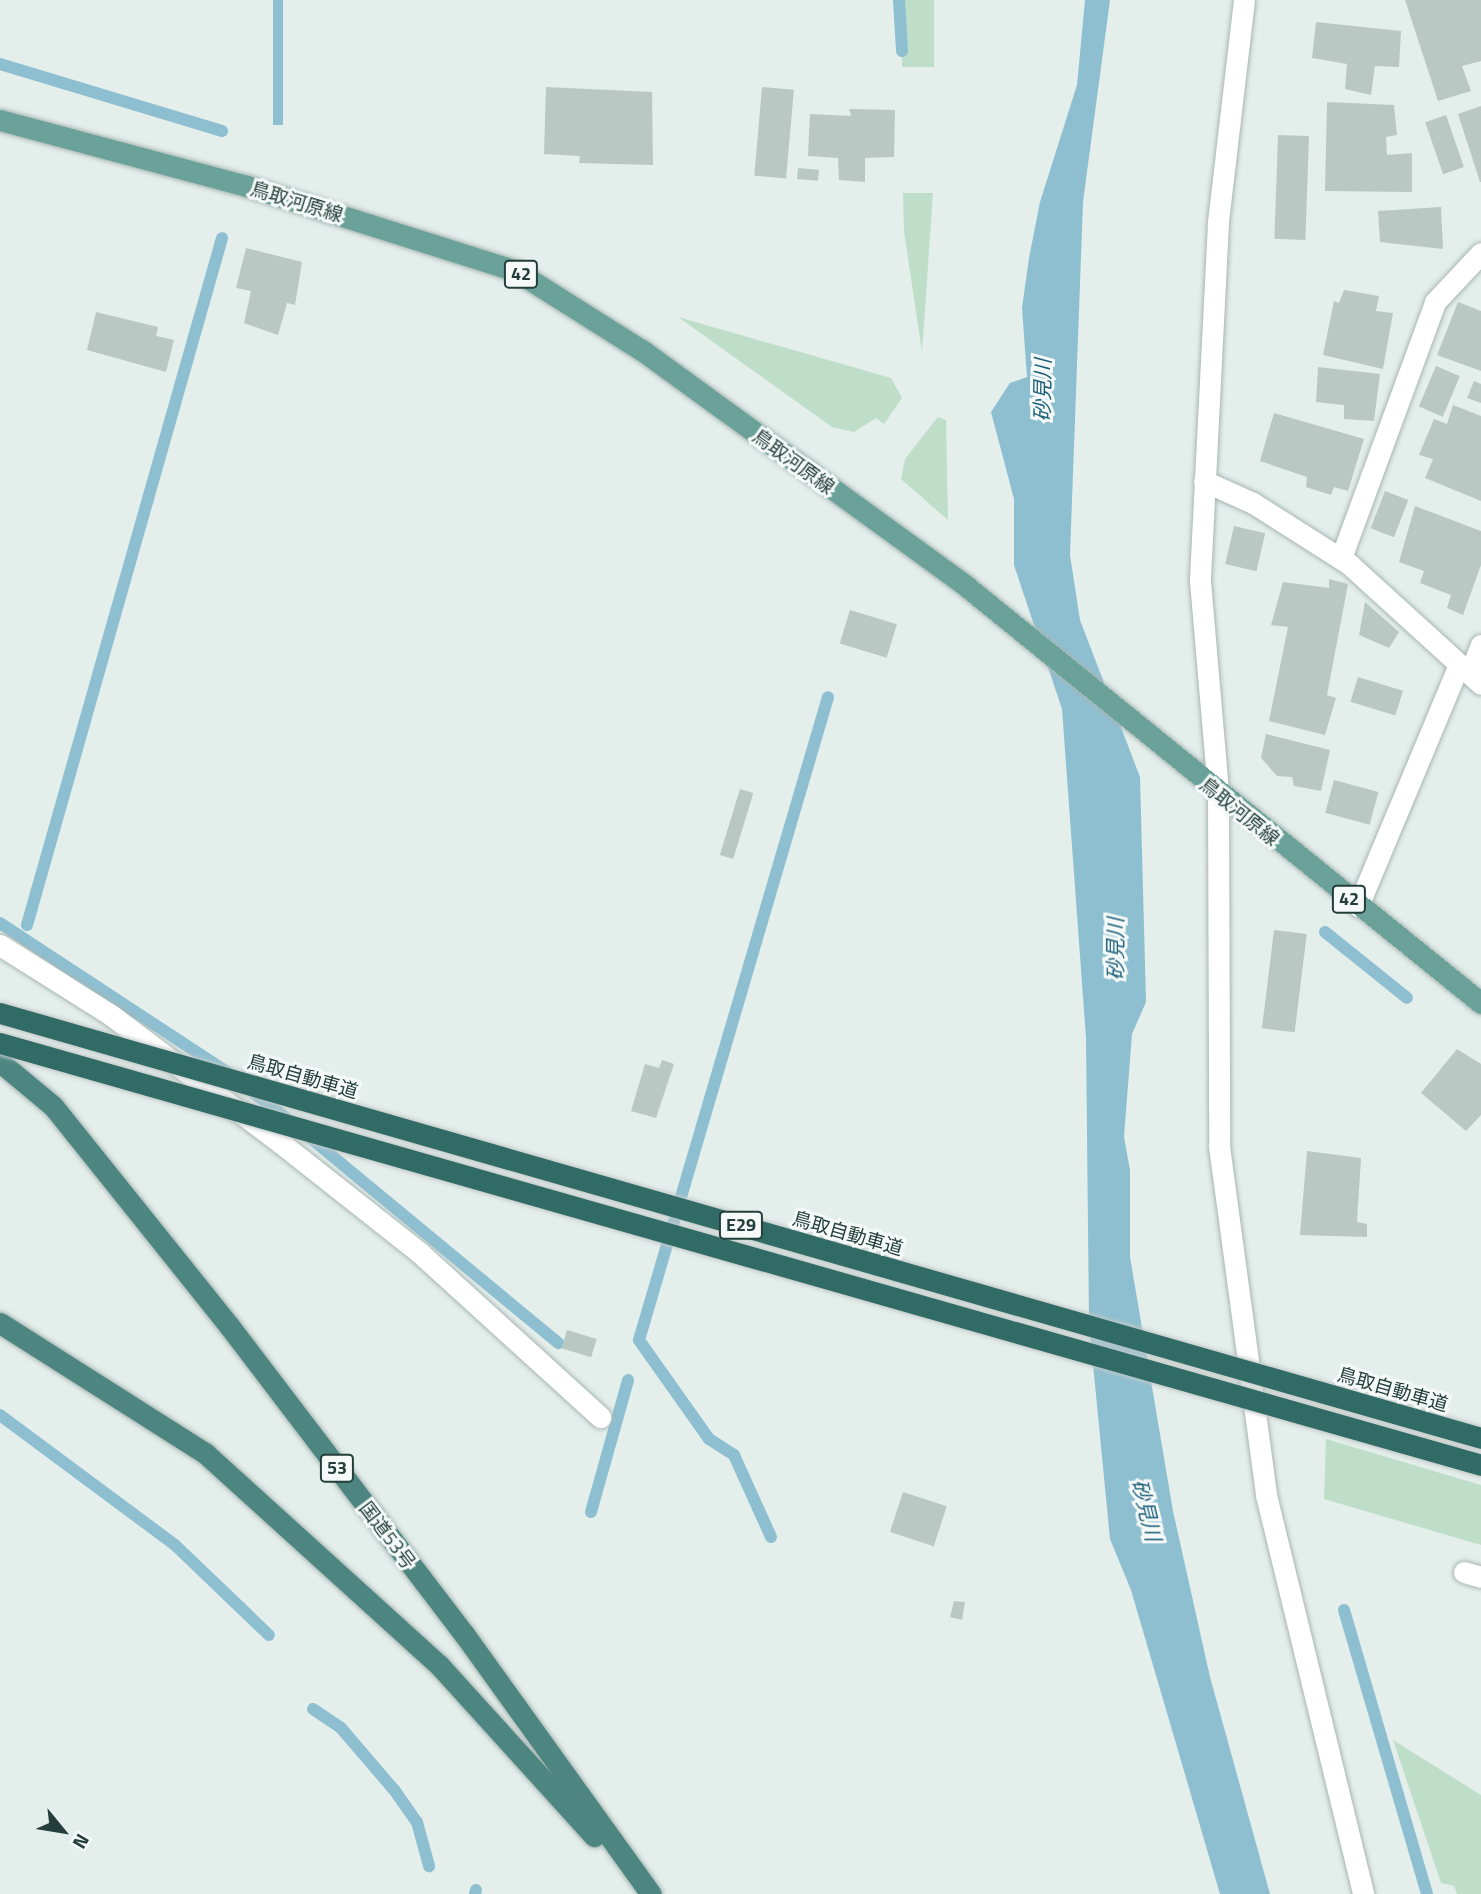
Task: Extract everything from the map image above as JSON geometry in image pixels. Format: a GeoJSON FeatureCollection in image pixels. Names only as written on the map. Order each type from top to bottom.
{"type":"FeatureCollection","features":[{"type":"Feature","properties":{"kind":"highway","name":"鳥取自動車道"},"geometry":{"type":"LineString","coordinates":[[0,1013],[1481,1438]]}},
{"type":"Feature","properties":{"kind":"highway","name":"E29"},"geometry":{"type":"LineString","coordinates":[[0,1043],[1481,1465]]}},
{"type":"Feature","properties":{"kind":"highway","name":"国道53号"},"geometry":{"type":"LineString","coordinates":[[0,1062],[53,1106],[230,1326],[464,1634],[649,1894]]}},
{"type":"Feature","properties":{"kind":"highway","name":"国道53号"},"geometry":{"type":"LineString","coordinates":[[0,1323],[205,1454],[439,1665],[649,1894]]}},
{"type":"Feature","properties":{"kind":"main road","name":"鳥取河原線"},"geometry":{"type":"LineString","coordinates":[[0,120],[247,186],[516,271],[643,351],[966,586],[1218,793],[1481,1003]]}},
{"type":"Feature","properties":{"kind":"street"},"geometry":{"type":"LineString","coordinates":[[1244,0],[1218,223],[1200,581],[1218,793],[1219,1146],[1266,1495],[1363,1894]]}},
{"type":"Feature","properties":{"kind":"street"},"geometry":{"type":"LineString","coordinates":[[1340,558],[1435,302],[1481,253]]}},
{"type":"Feature","properties":{"kind":"street"},"geometry":{"type":"LineString","coordinates":[[1205,481],[1253,503],[1340,558],[1470,674]]}},
{"type":"Feature","properties":{"kind":"street"},"geometry":{"type":"LineString","coordinates":[[1358,906],[1470,674],[1481,645]]}},
{"type":"Feature","properties":{"kind":"street"},"geometry":{"type":"LineString","coordinates":[[0,945],[111,1014],[420,1252],[600,1418]]}},
{"type":"Feature","properties":{"kind":"green space"},"geometry":{"type":"Polygon","coordinates":[[[902,0],[934,0],[934,67],[902,67],[902,0]]]}},
{"type":"Feature","properties":{"kind":"green space"},"geometry":{"type":"Polygon","coordinates":[[[903,193],[933,193],[922,352],[904,231],[903,193]]]}},
{"type":"Feature","properties":{"kind":"green space"},"geometry":{"type":"Polygon","coordinates":[[[678,317],[891,378],[902,398],[884,424],[876,418],[854,432],[832,427],[678,317]]]}},
{"type":"Feature","properties":{"kind":"green space"},"geometry":{"type":"Polygon","coordinates":[[[938,417],[946,420],[948,520],[901,479],[905,459],[938,417]]]}},
{"type":"Feature","properties":{"kind":"green space"},"geometry":{"type":"Polygon","coordinates":[[[1326,1439],[1481,1485],[1481,1545],[1324,1499],[1326,1439]]]}},
{"type":"Feature","properties":{"kind":"green space"},"geometry":{"type":"Polygon","coordinates":[[[1393,1740],[1481,1795],[1481,1894],[1457,1894],[1454,1886],[1441,1883],[1393,1740]]]}},
{"type":"Feature","properties":{"kind":"water"},"geometry":{"type":"Polygon","coordinates":[[[273,0],[283,0],[283,125],[273,125],[273,0]]]}},
{"type":"Feature","properties":{"kind":"water","name":"砂見川"},"geometry":{"type":"Polygon","coordinates":[[[1085,0],[1110,0],[1083,202],[1070,555],[1080,620],[1140,777],[1146,1002],[1132,1034],[1124,1137],[1130,1170],[1130,1257],[1173,1511],[1210,1677],[1270,1894],[1220,1894],[1131,1590],[1110,1539],[1089,1323],[1086,1038],[1062,709],[1014,565],[1014,499],[991,412],[1010,383],[1027,377],[1022,308],[1029,258],[1040,202],[1077,85],[1085,0]]]}},
{"type":"Feature","properties":{"kind":"building"},"geometry":{"type":"Polygon","coordinates":[[[1405,0],[1481,0],[1481,61],[1462,66],[1471,91],[1438,101],[1405,0]]]}},
{"type":"Feature","properties":{"kind":"building"},"geometry":{"type":"Polygon","coordinates":[[[1316,22],[1401,31],[1399,67],[1375,66],[1371,95],[1345,89],[1347,64],[1312,58],[1316,22]]]}},
{"type":"Feature","properties":{"kind":"building"},"geometry":{"type":"Polygon","coordinates":[[[546,87],[652,92],[653,165],[579,163],[580,156],[544,154],[546,87]]]}},
{"type":"Feature","properties":{"kind":"building"},"geometry":{"type":"Polygon","coordinates":[[[762,87],[794,90],[786,178],[754,176],[762,87]]]}},
{"type":"Feature","properties":{"kind":"building"},"geometry":{"type":"Polygon","coordinates":[[[1327,102],[1394,105],[1397,135],[1386,137],[1387,155],[1412,153],[1412,192],[1325,191],[1327,102]]]}},
{"type":"Feature","properties":{"kind":"building"},"geometry":{"type":"Polygon","coordinates":[[[1481,106],[1481,182],[1480,182],[1458,114],[1481,106]]]}},
{"type":"Feature","properties":{"kind":"building"},"geometry":{"type":"Polygon","coordinates":[[[849,109],[895,110],[894,157],[865,158],[865,182],[839,180],[838,158],[808,156],[810,114],[851,116],[849,109]]]}},
{"type":"Feature","properties":{"kind":"building"},"geometry":{"type":"Polygon","coordinates":[[[1446,115],[1464,167],[1443,174],[1425,122],[1446,115]]]}},
{"type":"Feature","properties":{"kind":"building"},"geometry":{"type":"Polygon","coordinates":[[[1278,135],[1309,136],[1305,240],[1274,239],[1278,135]]]}},
{"type":"Feature","properties":{"kind":"building"},"geometry":{"type":"Polygon","coordinates":[[[798,168],[819,170],[818,181],[797,179],[798,168]]]}},
{"type":"Feature","properties":{"kind":"building"},"geometry":{"type":"Polygon","coordinates":[[[1441,207],[1443,249],[1380,242],[1378,211],[1441,207]]]}},
{"type":"Feature","properties":{"kind":"building"},"geometry":{"type":"Polygon","coordinates":[[[246,248],[302,262],[295,305],[287,303],[278,335],[244,323],[251,291],[236,288],[246,248]]]}},
{"type":"Feature","properties":{"kind":"building"},"geometry":{"type":"Polygon","coordinates":[[[1344,290],[1379,296],[1376,311],[1393,313],[1383,369],[1323,355],[1334,301],[1339,303],[1344,290]]]}},
{"type":"Feature","properties":{"kind":"building"},"geometry":{"type":"Polygon","coordinates":[[[1458,302],[1481,311],[1481,371],[1437,355],[1458,302]]]}},
{"type":"Feature","properties":{"kind":"building"},"geometry":{"type":"Polygon","coordinates":[[[96,312],[158,327],[156,336],[174,340],[166,372],[87,350],[96,312]]]}},
{"type":"Feature","properties":{"kind":"building"},"geometry":{"type":"Polygon","coordinates":[[[1436,366],[1460,376],[1443,417],[1419,407],[1436,366]]]}},
{"type":"Feature","properties":{"kind":"building"},"geometry":{"type":"Polygon","coordinates":[[[1318,367],[1380,374],[1374,421],[1344,419],[1344,405],[1316,402],[1318,367]]]}},
{"type":"Feature","properties":{"kind":"building"},"geometry":{"type":"Polygon","coordinates":[[[1474,381],[1481,384],[1481,403],[1467,398],[1474,381]]]}},
{"type":"Feature","properties":{"kind":"building"},"geometry":{"type":"Polygon","coordinates":[[[1453,405],[1481,416],[1481,501],[1425,478],[1433,459],[1419,455],[1434,419],[1447,424],[1453,405]]]}},
{"type":"Feature","properties":{"kind":"building"},"geometry":{"type":"Polygon","coordinates":[[[1274,413],[1364,439],[1348,491],[1334,487],[1331,495],[1306,487],[1307,477],[1260,461],[1274,413]]]}},
{"type":"Feature","properties":{"kind":"building"},"geometry":{"type":"Polygon","coordinates":[[[1385,491],[1408,500],[1394,537],[1371,528],[1385,491]]]}},
{"type":"Feature","properties":{"kind":"building"},"geometry":{"type":"Polygon","coordinates":[[[1415,506],[1481,531],[1481,565],[1463,615],[1447,608],[1451,595],[1420,583],[1424,571],[1399,562],[1415,506]]]}},
{"type":"Feature","properties":{"kind":"building"},"geometry":{"type":"Polygon","coordinates":[[[1234,526],[1265,533],[1256,571],[1225,564],[1234,526]]]}},
{"type":"Feature","properties":{"kind":"building"},"geometry":{"type":"Polygon","coordinates":[[[1329,579],[1348,584],[1327,695],[1336,698],[1325,735],[1269,721],[1288,627],[1271,625],[1283,582],[1329,588],[1329,579]]]}},
{"type":"Feature","properties":{"kind":"building"},"geometry":{"type":"Polygon","coordinates":[[[1365,602],[1399,632],[1389,648],[1359,635],[1365,602]]]}},
{"type":"Feature","properties":{"kind":"building"},"geometry":{"type":"Polygon","coordinates":[[[850,610],[897,624],[887,658],[840,643],[850,610]]]}},
{"type":"Feature","properties":{"kind":"building"},"geometry":{"type":"Polygon","coordinates":[[[1358,677],[1403,691],[1395,716],[1350,702],[1358,677]]]}},
{"type":"Feature","properties":{"kind":"building"},"geometry":{"type":"Polygon","coordinates":[[[1266,734],[1330,750],[1321,791],[1294,786],[1292,777],[1277,776],[1261,758],[1266,734]]]}},
{"type":"Feature","properties":{"kind":"building"},"geometry":{"type":"Polygon","coordinates":[[[1334,780],[1378,792],[1370,825],[1325,813],[1334,780]]]}},
{"type":"Feature","properties":{"kind":"building"},"geometry":{"type":"Polygon","coordinates":[[[740,789],[753,793],[733,859],[720,855],[740,789]]]}},
{"type":"Feature","properties":{"kind":"building"},"geometry":{"type":"Polygon","coordinates":[[[1274,930],[1307,934],[1295,1032],[1262,1028],[1274,930]]]}},
{"type":"Feature","properties":{"kind":"building"},"geometry":{"type":"Polygon","coordinates":[[[1457,1049],[1481,1064],[1481,1115],[1466,1131],[1421,1093],[1457,1049]]]}},
{"type":"Feature","properties":{"kind":"building"},"geometry":{"type":"Polygon","coordinates":[[[662,1060],[674,1064],[656,1118],[631,1111],[645,1064],[659,1068],[662,1060]]]}},
{"type":"Feature","properties":{"kind":"building"},"geometry":{"type":"Polygon","coordinates":[[[1307,1151],[1361,1158],[1357,1222],[1367,1224],[1367,1237],[1300,1235],[1307,1151]]]}},
{"type":"Feature","properties":{"kind":"building"},"geometry":{"type":"Polygon","coordinates":[[[567,1330],[597,1339],[591,1357],[561,1348],[567,1330]]]}},
{"type":"Feature","properties":{"kind":"building"},"geometry":{"type":"Polygon","coordinates":[[[903,1492],[947,1506],[934,1546],[890,1532],[903,1492]]]}},
{"type":"Feature","properties":{"kind":"building"},"geometry":{"type":"Polygon","coordinates":[[[954,1601],[965,1602],[962,1620],[950,1617],[954,1601]]]}},
{"type":"Feature","properties":{"kind":"waterway"},"geometry":{"type":"LineString","coordinates":[[899,0],[902,51]]}},
{"type":"Feature","properties":{"kind":"waterway"},"geometry":{"type":"LineString","coordinates":[[0,64],[222,131]]}},
{"type":"Feature","properties":{"kind":"waterway"},"geometry":{"type":"LineString","coordinates":[[27,925],[222,238]]}},
{"type":"Feature","properties":{"kind":"waterway"},"geometry":{"type":"LineString","coordinates":[[771,1537],[734,1455],[709,1439],[639,1340],[828,697]]}},
{"type":"Feature","properties":{"kind":"waterway"},"geometry":{"type":"LineString","coordinates":[[0,923],[231,1075]]}},
{"type":"Feature","properties":{"kind":"waterway"},"geometry":{"type":"LineString","coordinates":[[1325,932],[1407,998]]}},
{"type":"Feature","properties":{"kind":"waterway"},"geometry":{"type":"LineString","coordinates":[[250,1090],[289,1120]]}},
{"type":"Feature","properties":{"kind":"waterway"},"geometry":{"type":"LineString","coordinates":[[308,1136],[558,1343]]}},
{"type":"Feature","properties":{"kind":"waterway"},"geometry":{"type":"LineString","coordinates":[[591,1512],[628,1380]]}},
{"type":"Feature","properties":{"kind":"waterway"},"geometry":{"type":"LineString","coordinates":[[0,1415],[175,1545],[269,1635]]}},
{"type":"Feature","properties":{"kind":"waterway"},"geometry":{"type":"LineString","coordinates":[[1344,1610],[1427,1894]]}},
{"type":"Feature","properties":{"kind":"waterway"},"geometry":{"type":"LineString","coordinates":[[313,1709],[341,1728],[395,1791],[417,1822],[429,1866]]}},
{"type":"Feature","properties":{"kind":"waterway"},"geometry":{"type":"LineString","coordinates":[[475,1894],[476,1890]]}}]}
